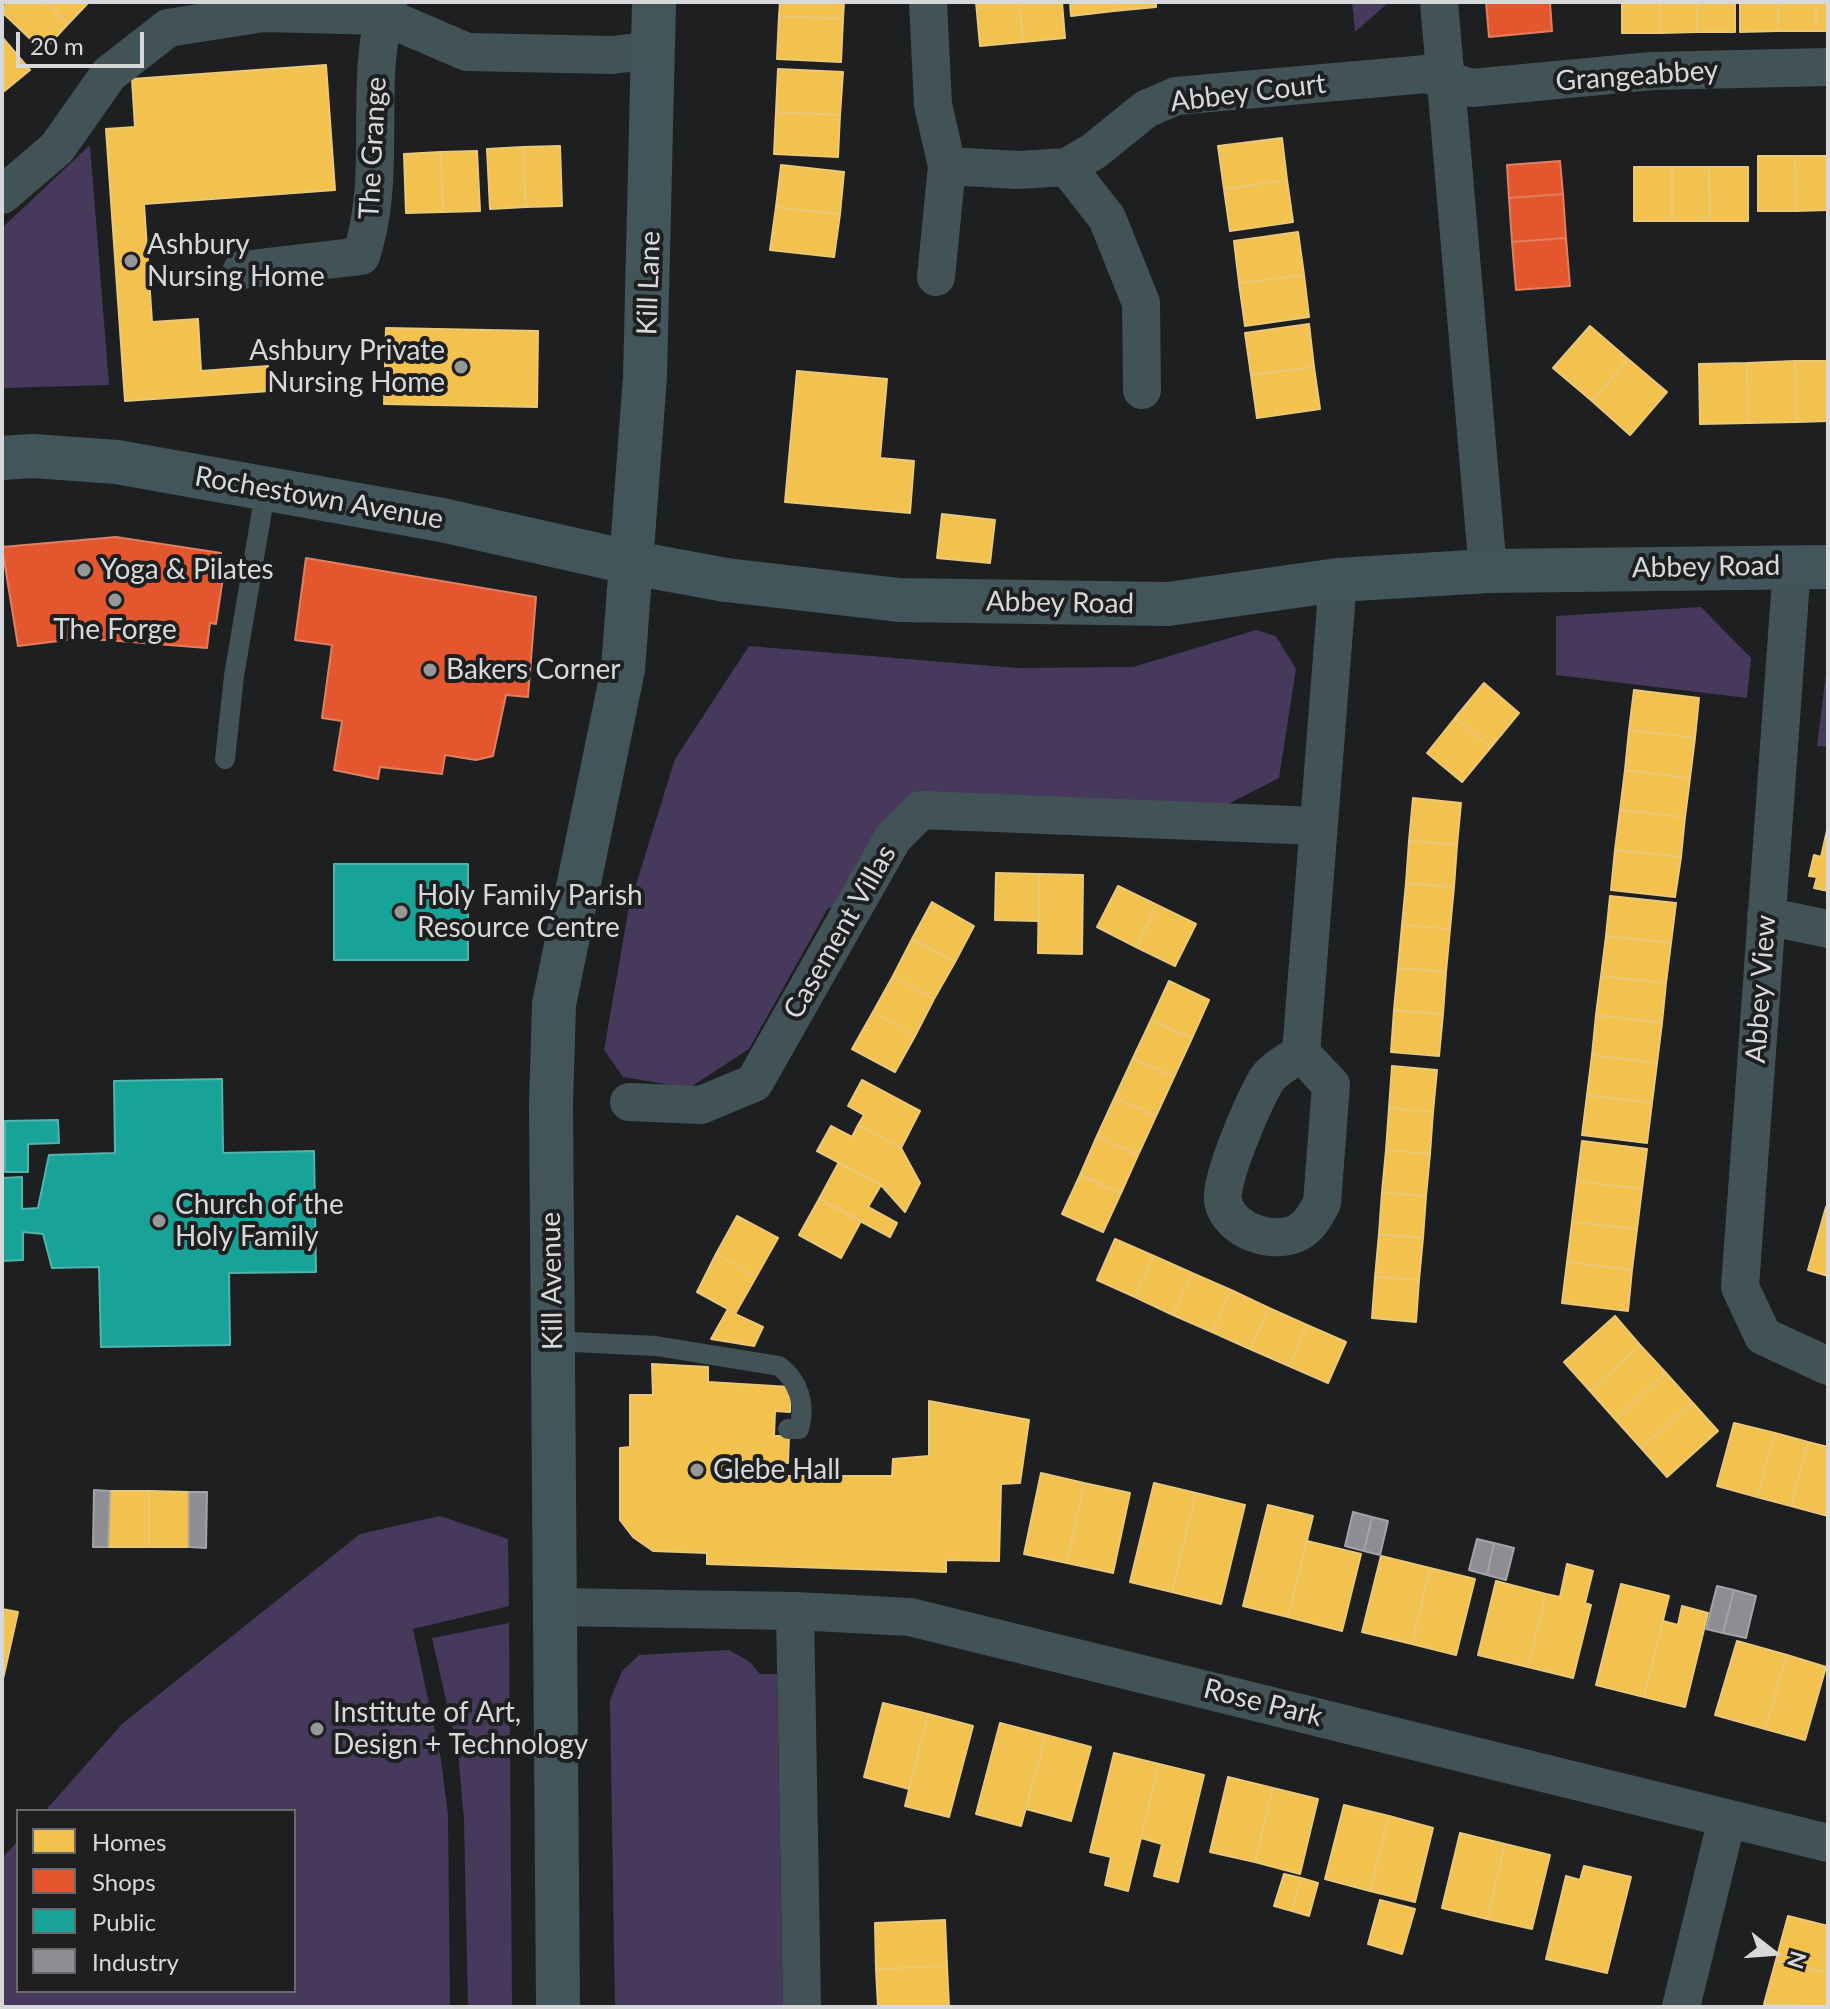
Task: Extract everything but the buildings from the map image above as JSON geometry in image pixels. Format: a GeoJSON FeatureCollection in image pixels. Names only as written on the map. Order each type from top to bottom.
{"type":"FeatureCollection","features":[{"type":"Feature","properties":{"kind":"main road","name":"Kill Lane"},"geometry":{"type":"LineString","coordinates":[[633,563],[648,315],[654,2]]}},
{"type":"Feature","properties":{"kind":"main road","name":"Rochestown Avenue"},"geometry":{"type":"LineString","coordinates":[[2,458],[90,459],[266,487],[533,538],[633,563]]}},
{"type":"Feature","properties":{"kind":"main road","name":"Abbey Road"},"geometry":{"type":"LineString","coordinates":[[633,563],[772,587],[899,600],[1168,604],[1338,580],[1488,571],[1810,566]]}},
{"type":"Feature","properties":{"kind":"main road","name":"Kill Avenue"},"geometry":{"type":"LineString","coordinates":[[558,2007],[552,1341],[554,1004],[621,686],[633,563]]}},
{"type":"Feature","properties":{"kind":"street"},"geometry":{"type":"LineString","coordinates":[[928,2],[933,105],[947,166],[936,277]]}},
{"type":"Feature","properties":{"kind":"street"},"geometry":{"type":"LineString","coordinates":[[1439,2],[1488,571]]}},
{"type":"Feature","properties":{"kind":"street"},"geometry":{"type":"LineString","coordinates":[[2,195],[57,148],[109,74],[168,28],[263,13],[386,9],[467,52],[612,55],[654,50]]}},
{"type":"Feature","properties":{"kind":"street","name":"The Grange"},"geometry":{"type":"LineString","coordinates":[[242,270],[361,256],[372,222],[378,125],[377,57],[386,9]]}},
{"type":"Feature","properties":{"kind":"street","name":"Grangeabbey"},"geometry":{"type":"LineString","coordinates":[[1448,81],[1472,88],[1652,71],[1828,67]]}},
{"type":"Feature","properties":{"kind":"street","name":"Abbey Court"},"geometry":{"type":"LineString","coordinates":[[947,166],[1018,170],[1067,167],[1094,151],[1146,109],[1176,96],[1426,74],[1448,81]]}},
{"type":"Feature","properties":{"kind":"street"},"geometry":{"type":"LineString","coordinates":[[1067,167],[1107,218],[1141,303],[1142,390]]}},
{"type":"Feature","properties":{"kind":"street","name":"Abbey View"},"geometry":{"type":"LineString","coordinates":[[1810,566],[1766,916],[1740,1287],[1763,1336],[1828,1366]]}},
{"type":"Feature","properties":{"kind":"street"},"geometry":{"type":"LineString","coordinates":[[1301,1053],[1338,580]]}},
{"type":"Feature","properties":{"kind":"street","name":"Casement Villas"},"geometry":{"type":"LineString","coordinates":[[629,1102],[701,1105],[754,1083],[893,838],[921,810],[1317,826]]}},
{"type":"Feature","properties":{"kind":"street"},"geometry":{"type":"LineString","coordinates":[[1766,916],[1828,929]]}},
{"type":"Feature","properties":{"kind":"street","name":"Rose Park"},"geometry":{"type":"LineString","coordinates":[[556,1607],[795,1611],[910,1617],[1828,1843]]}},
{"type":"Feature","properties":{"kind":"street"},"geometry":{"type":"LineString","coordinates":[[795,1611],[802,2007]]}},
{"type":"Feature","properties":{"kind":"street"},"geometry":{"type":"LineString","coordinates":[[1681,2007],[1727,1819]]}},
{"type":"Feature","properties":{"kind":"lane"},"geometry":{"type":"LineString","coordinates":[[225,759],[234,676],[266,487]]}},
{"type":"Feature","properties":{"kind":"lane"},"geometry":{"type":"LineString","coordinates":[[552,1341],[656,1346],[779,1366],[790,1374],[801,1403],[799,1429],[788,1429]]}},
{"type":"Feature","properties":{"kind":"shaded area"},"geometry":{"type":"Polygon","coordinates":[[[1352,2],[1389,2],[1355,32],[1352,2]]]}},
{"type":"Feature","properties":{"kind":"shaded area"},"geometry":{"type":"Polygon","coordinates":[[[90,145],[109,385],[2,388],[2,228],[90,145]]]}},
{"type":"Feature","properties":{"kind":"shaded area"},"geometry":{"type":"Polygon","coordinates":[[[1701,607],[1751,658],[1747,698],[1556,675],[1556,616],[1701,607]]]}},
{"type":"Feature","properties":{"kind":"shaded area"},"geometry":{"type":"Polygon","coordinates":[[[1256,630],[1276,636],[1296,669],[1279,778],[1224,806],[920,798],[842,907],[828,908],[749,1049],[689,1088],[623,1077],[604,1050],[629,907],[675,759],[749,646],[1017,668],[1133,667],[1256,630]]]}},
{"type":"Feature","properties":{"kind":"shaded area"},"geometry":{"type":"Polygon","coordinates":[[[1828,657],[1828,747],[1817,746],[1828,657]]]}},
{"type":"Feature","properties":{"kind":"shaded area"},"geometry":{"type":"Polygon","coordinates":[[[440,1516],[508,1539],[509,1606],[413,1629],[441,1760],[448,1815],[450,2007],[2,2007],[2,1858],[16,1843],[16,1993],[296,1993],[296,1809],[47,1809],[122,1724],[360,1534],[440,1516]]]}},
{"type":"Feature","properties":{"kind":"shaded area"},"geometry":{"type":"Polygon","coordinates":[[[509,1623],[512,2007],[468,2007],[464,1820],[458,1753],[432,1638],[509,1623]]]}},
{"type":"Feature","properties":{"kind":"shaded area"},"geometry":{"type":"Polygon","coordinates":[[[729,1650],[750,1662],[760,1674],[777,1674],[783,2007],[615,2007],[610,1700],[622,1671],[639,1655],[729,1650]]]}},
{"type":"Feature","properties":{"kind":"place","name":"Ashbury Nursing Home"},"geometry":{"type":"Point","coordinates":[131,261]}},
{"type":"Feature","properties":{"kind":"place","name":"Ashbury Private Nursing Home"},"geometry":{"type":"Point","coordinates":[461,367]}},
{"type":"Feature","properties":{"kind":"place","name":"Yoga & Pilates"},"geometry":{"type":"Point","coordinates":[84,570]}},
{"type":"Feature","properties":{"kind":"place","name":"The Forge"},"geometry":{"type":"Point","coordinates":[115,600]}},
{"type":"Feature","properties":{"kind":"place","name":"Bakers Corner"},"geometry":{"type":"Point","coordinates":[430,670]}},
{"type":"Feature","properties":{"kind":"place","name":"Holy Family Parish Resource Centre"},"geometry":{"type":"Point","coordinates":[401,912]}},
{"type":"Feature","properties":{"kind":"place","name":"Church of the Holy Family"},"geometry":{"type":"Point","coordinates":[159,1221]}},
{"type":"Feature","properties":{"kind":"place","name":"Glebe Hall"},"geometry":{"type":"Point","coordinates":[697,1470]}},
{"type":"Feature","properties":{"kind":"place","name":"Institute of Art, Design + Technology"},"geometry":{"type":"Point","coordinates":[317,1729]}}]}
